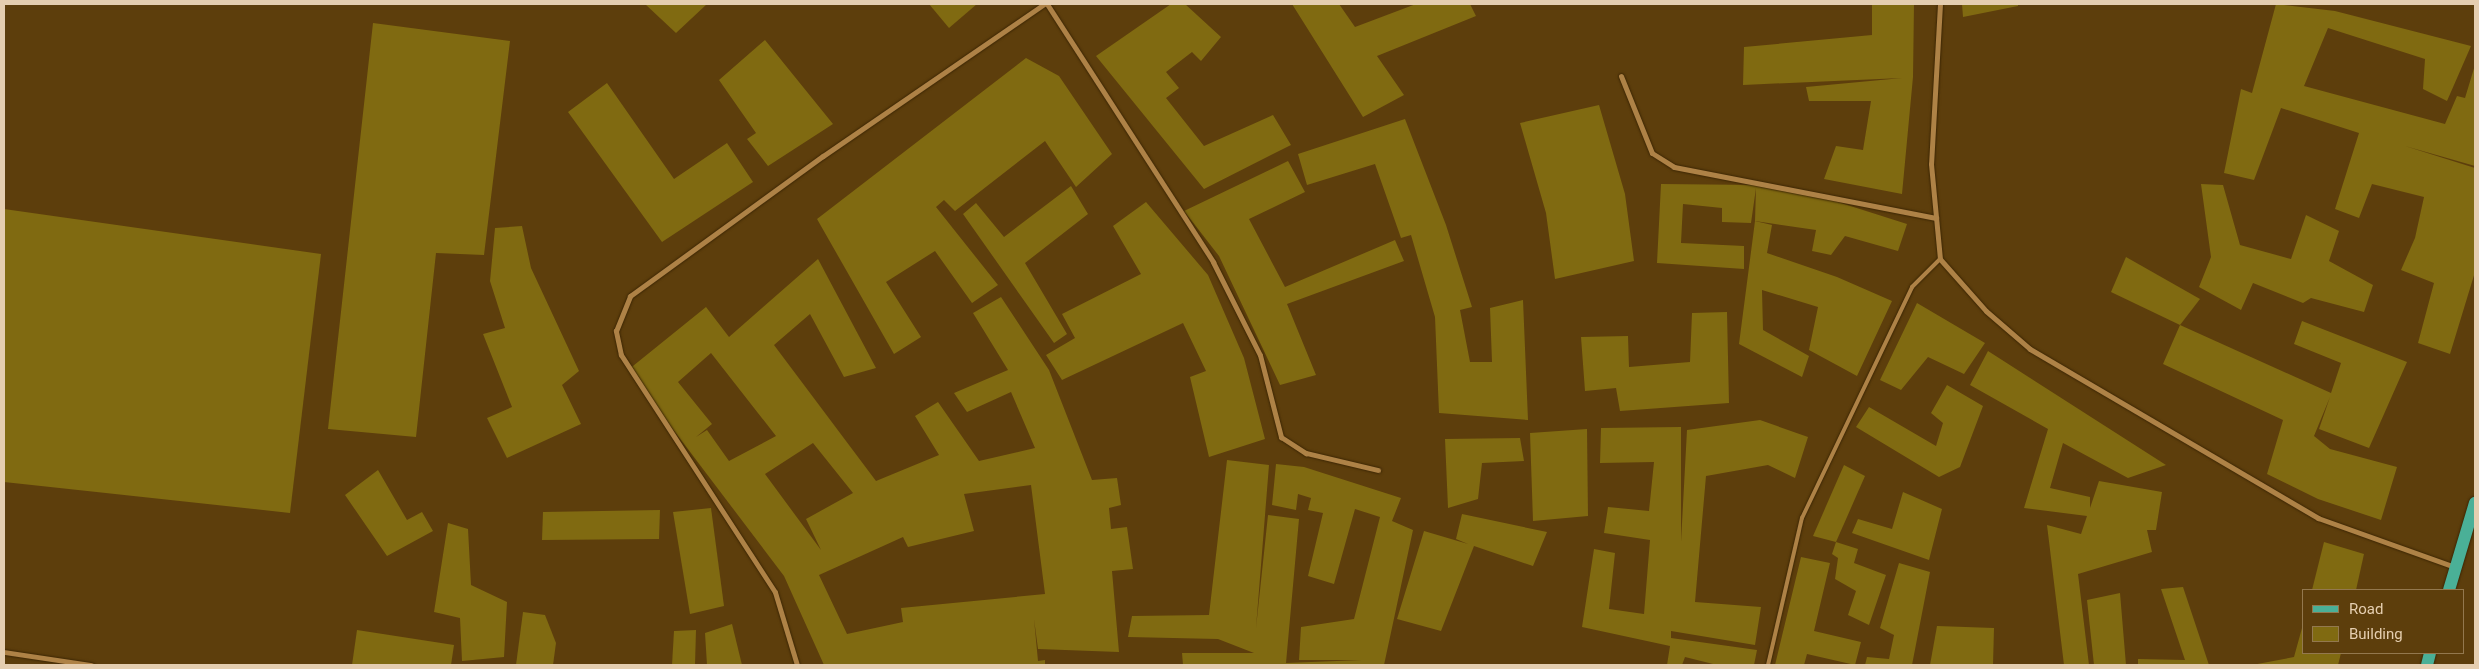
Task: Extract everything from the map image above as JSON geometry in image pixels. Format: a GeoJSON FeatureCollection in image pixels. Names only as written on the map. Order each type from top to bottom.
{"type":"FeatureCollection","features":[{"type":"Feature","properties":{"kind":"main road"},"geometry":{"type":"LineString","coordinates":[[2449,589],[2475,503]]}},
{"type":"Feature","properties":{"kind":"street"},"geometry":{"type":"LineString","coordinates":[[797,665],[775,592],[621,355],[616,331],[630,296],[823,156],[1046,4],[1213,262],[1260,355],[1281,437],[1306,453],[1378,470]]}},
{"type":"Feature","properties":{"kind":"street"},"geometry":{"type":"LineString","coordinates":[[1940,4],[1931,164],[1940,259],[1986,311],[2030,349],[2318,518],[2456,567]]}},
{"type":"Feature","properties":{"kind":"street"},"geometry":{"type":"LineString","coordinates":[[1621,76],[1652,153],[1674,167],[1936,218]]}},
{"type":"Feature","properties":{"kind":"street"},"geometry":{"type":"LineString","coordinates":[[4,652],[91,665]]}},
{"type":"Feature","properties":{"kind":"lane"},"geometry":{"type":"LineString","coordinates":[[1768,665],[1802,518],[1912,287],[1940,259]]}},
{"type":"Feature","properties":{"kind":"building"},"geometry":{"type":"Polygon","coordinates":[[[645,4],[707,4],[676,33],[645,4]]]}},
{"type":"Feature","properties":{"kind":"building"},"geometry":{"type":"Polygon","coordinates":[[[929,4],[977,4],[949,28],[929,4]]]}},
{"type":"Feature","properties":{"kind":"building"},"geometry":{"type":"Polygon","coordinates":[[[1171,4],[1185,4],[1221,37],[1201,61],[1192,52],[1166,72],[1179,88],[1166,98],[1204,146],[1273,115],[1291,145],[1204,189],[1096,56],[1171,4]]]}},
{"type":"Feature","properties":{"kind":"building"},"geometry":{"type":"Polygon","coordinates":[[[1292,4],[1339,4],[1355,27],[1416,4],[1470,4],[1476,16],[1377,56],[1404,95],[1363,117],[1292,4]]]}},
{"type":"Feature","properties":{"kind":"building"},"geometry":{"type":"Polygon","coordinates":[[[1872,4],[1914,4],[1913,77],[1902,194],[1824,179],[1836,146],[1863,150],[1871,101],[1809,101],[1806,87],[1902,78],[1743,85],[1744,47],[1872,35],[1872,4]]]}},
{"type":"Feature","properties":{"kind":"building"},"geometry":{"type":"Polygon","coordinates":[[[1962,4],[2018,4],[2018,6],[1963,17],[1962,4]]]}},
{"type":"Feature","properties":{"kind":"building"},"geometry":{"type":"Polygon","coordinates":[[[2276,4],[2335,11],[2471,46],[2447,101],[2423,89],[2425,59],[2328,28],[2304,86],[2445,124],[2457,96],[2465,98],[2475,65],[2475,166],[2405,146],[2475,168],[2475,272],[2450,354],[2418,343],[2434,283],[2401,270],[2415,238],[2424,197],[2372,184],[2359,218],[2335,209],[2359,133],[2281,108],[2254,180],[2224,173],[2241,89],[2252,93],[2276,4]]]}},
{"type":"Feature","properties":{"kind":"building"},"geometry":{"type":"Polygon","coordinates":[[[373,23],[510,41],[484,255],[436,253],[416,437],[328,429],[373,23]]]}},
{"type":"Feature","properties":{"kind":"building"},"geometry":{"type":"Polygon","coordinates":[[[765,40],[833,124],[768,166],[747,139],[756,133],[719,80],[765,40]]]}},
{"type":"Feature","properties":{"kind":"building"},"geometry":{"type":"Polygon","coordinates":[[[1026,58],[1059,76],[1112,154],[1076,187],[1045,141],[955,211],[944,200],[936,207],[998,285],[972,303],[935,251],[886,282],[921,337],[894,354],[817,219],[1026,58]]]}},
{"type":"Feature","properties":{"kind":"building"},"geometry":{"type":"Polygon","coordinates":[[[607,83],[674,179],[727,143],[753,182],[662,242],[568,112],[607,83]]]}},
{"type":"Feature","properties":{"kind":"building"},"geometry":{"type":"Polygon","coordinates":[[[1599,105],[1625,194],[1634,261],[1555,279],[1546,213],[1520,123],[1599,105]]]}},
{"type":"Feature","properties":{"kind":"building"},"geometry":{"type":"Polygon","coordinates":[[[1405,119],[1446,225],[1472,307],[1460,310],[1470,362],[1492,362],[1490,308],[1523,300],[1528,420],[1439,413],[1435,317],[1411,235],[1401,238],[1375,164],[1307,185],[1298,154],[1405,119]]]}},
{"type":"Feature","properties":{"kind":"building"},"geometry":{"type":"Polygon","coordinates":[[[1288,161],[1305,192],[1249,219],[1285,287],[1395,240],[1404,261],[1287,304],[1316,375],[1280,385],[1219,256],[1184,211],[1288,161]]]}},
{"type":"Feature","properties":{"kind":"building"},"geometry":{"type":"Polygon","coordinates":[[[1661,184],[1757,185],[1819,196],[1907,224],[1898,251],[1845,236],[1831,255],[1812,251],[1816,230],[1755,221],[1756,188],[1751,223],[1722,222],[1722,208],[1683,204],[1681,243],[1744,246],[1744,269],[1657,263],[1661,184]]]}},
{"type":"Feature","properties":{"kind":"building"},"geometry":{"type":"Polygon","coordinates":[[[2201,184],[2223,185],[2240,245],[2291,259],[2306,215],[2339,231],[2329,261],[2373,285],[2364,312],[2311,298],[2303,303],[2253,283],[2241,310],[2199,287],[2211,257],[2201,184]]]}},
{"type":"Feature","properties":{"kind":"building"},"geometry":{"type":"Polygon","coordinates":[[[1071,186],[1088,214],[1025,263],[1067,334],[1054,343],[963,214],[976,203],[1004,237],[1071,186]]]}},
{"type":"Feature","properties":{"kind":"building"},"geometry":{"type":"Polygon","coordinates":[[[1146,202],[1208,275],[1244,358],[1265,439],[1209,457],[1190,377],[1206,371],[1183,323],[1062,380],[1046,355],[1075,338],[1062,314],[1141,274],[1113,226],[1146,202]]]}},
{"type":"Feature","properties":{"kind":"building"},"geometry":{"type":"Polygon","coordinates":[[[4,209],[321,254],[290,513],[4,482],[4,209]]]}},
{"type":"Feature","properties":{"kind":"building"},"geometry":{"type":"Polygon","coordinates":[[[1755,221],[1772,225],[1767,253],[1837,277],[1892,301],[1857,376],[1809,350],[1818,307],[1762,290],[1763,330],[1809,356],[1802,377],[1739,344],[1755,221]]]}},
{"type":"Feature","properties":{"kind":"building"},"geometry":{"type":"Polygon","coordinates":[[[522,226],[531,268],[579,371],[562,385],[581,424],[507,458],[487,418],[512,407],[483,334],[505,328],[490,281],[495,228],[522,226]]]}},
{"type":"Feature","properties":{"kind":"building"},"geometry":{"type":"Polygon","coordinates":[[[2126,257],[2200,299],[2180,325],[2111,292],[2126,257]]]}},
{"type":"Feature","properties":{"kind":"building"},"geometry":{"type":"Polygon","coordinates":[[[818,259],[876,368],[844,377],[810,314],[774,345],[876,481],[939,455],[915,416],[938,402],[979,461],[1035,448],[1011,392],[967,412],[954,393],[1008,370],[973,313],[1001,297],[1049,370],[1092,480],[1117,478],[1121,505],[1109,508],[1111,529],[1127,527],[1133,569],[1112,571],[1119,652],[1038,649],[1034,619],[1038,661],[1045,660],[1045,665],[824,665],[784,576],[628,370],[706,307],[729,337],[818,259]],[[711,353],[678,382],[712,424],[696,437],[707,430],[729,461],[776,436],[711,353]],[[813,443],[765,474],[821,550],[806,519],[853,493],[813,443]],[[1031,485],[964,494],[974,531],[908,547],[903,537],[819,575],[847,634],[903,622],[901,608],[1045,594],[1031,485]]]}},
{"type":"Feature","properties":{"kind":"building"},"geometry":{"type":"Polygon","coordinates":[[[1917,303],[1985,343],[1964,374],[1928,357],[1901,390],[1880,380],[1917,303]]]}},
{"type":"Feature","properties":{"kind":"building"},"geometry":{"type":"Polygon","coordinates":[[[1727,312],[1729,403],[1620,411],[1616,388],[1585,391],[1581,337],[1628,336],[1629,367],[1690,362],[1692,313],[1727,312]]]}},
{"type":"Feature","properties":{"kind":"building"},"geometry":{"type":"Polygon","coordinates":[[[2302,321],[2407,362],[2369,448],[2319,429],[2330,397],[2314,436],[2330,449],[2397,467],[2381,520],[2318,499],[2267,474],[2283,420],[2163,364],[2180,325],[2331,393],[2341,363],[2294,344],[2302,321]]]}},
{"type":"Feature","properties":{"kind":"building"},"geometry":{"type":"Polygon","coordinates":[[[1988,351],[2166,465],[2128,478],[2063,443],[2050,488],[2090,497],[2090,508],[2099,481],[2162,492],[2156,530],[2147,530],[2152,552],[2078,574],[2089,665],[2064,665],[2047,525],[2081,534],[2087,516],[2024,508],[2048,429],[1970,385],[1988,351]]]}},
{"type":"Feature","properties":{"kind":"building"},"geometry":{"type":"Polygon","coordinates":[[[1947,385],[1983,406],[1960,467],[1939,477],[1856,427],[1869,407],[1936,446],[1943,423],[1931,413],[1947,385]]]}},
{"type":"Feature","properties":{"kind":"building"},"geometry":{"type":"Polygon","coordinates":[[[1760,420],[1808,437],[1795,478],[1768,465],[1706,476],[1695,602],[1761,607],[1755,645],[1671,631],[1671,638],[1757,650],[1754,665],[1717,665],[1685,657],[1682,665],[1667,665],[1670,646],[1582,627],[1594,549],[1615,553],[1609,609],[1644,614],[1650,540],[1604,533],[1608,507],[1649,511],[1654,462],[1600,463],[1601,428],[1681,427],[1681,542],[1687,430],[1760,420]]]}},
{"type":"Feature","properties":{"kind":"building"},"geometry":{"type":"Polygon","coordinates":[[[1587,429],[1588,516],[1533,521],[1530,433],[1587,429]]]}},
{"type":"Feature","properties":{"kind":"building"},"geometry":{"type":"Polygon","coordinates":[[[1520,438],[1524,461],[1482,463],[1478,499],[1448,508],[1445,439],[1520,438]]]}},
{"type":"Feature","properties":{"kind":"building"},"geometry":{"type":"Polygon","coordinates":[[[1227,460],[1269,465],[1256,628],[1268,515],[1299,519],[1286,663],[1362,660],[1299,660],[1301,627],[1354,619],[1380,517],[1355,509],[1334,584],[1308,576],[1323,513],[1308,510],[1311,498],[1298,494],[1296,510],[1272,505],[1276,464],[1304,467],[1401,498],[1392,521],[1413,530],[1384,665],[1183,665],[1182,653],[1254,653],[1218,639],[1128,637],[1132,616],[1209,615],[1227,460]]]}},
{"type":"Feature","properties":{"kind":"building"},"geometry":{"type":"Polygon","coordinates":[[[1844,465],[1865,476],[1836,542],[1813,536],[1844,465]]]}},
{"type":"Feature","properties":{"kind":"building"},"geometry":{"type":"Polygon","coordinates":[[[378,470],[407,520],[422,512],[433,531],[387,556],[345,495],[378,470]]]}},
{"type":"Feature","properties":{"kind":"building"},"geometry":{"type":"Polygon","coordinates":[[[1903,492],[1942,509],[1929,560],[1852,533],[1858,519],[1892,529],[1903,492]]]}},
{"type":"Feature","properties":{"kind":"building"},"geometry":{"type":"Polygon","coordinates":[[[711,508],[724,606],[690,614],[673,512],[711,508]]]}},
{"type":"Feature","properties":{"kind":"building"},"geometry":{"type":"Polygon","coordinates":[[[660,510],[659,539],[542,540],[543,512],[660,510]]]}},
{"type":"Feature","properties":{"kind":"building"},"geometry":{"type":"Polygon","coordinates":[[[1462,514],[1547,532],[1533,566],[1474,546],[1441,631],[1397,619],[1424,531],[1468,544],[1456,539],[1462,514]]]}},
{"type":"Feature","properties":{"kind":"building"},"geometry":{"type":"Polygon","coordinates":[[[448,523],[468,529],[471,585],[507,602],[504,657],[462,661],[460,618],[434,612],[448,523]]]}},
{"type":"Feature","properties":{"kind":"building"},"geometry":{"type":"Polygon","coordinates":[[[1836,542],[1858,549],[1854,563],[1886,575],[1869,625],[1848,615],[1856,591],[1835,579],[1838,558],[1832,554],[1836,542]]]}},
{"type":"Feature","properties":{"kind":"building"},"geometry":{"type":"Polygon","coordinates":[[[2324,542],[2364,554],[2356,589],[2312,589],[2324,542]]]}},
{"type":"Feature","properties":{"kind":"building"},"geometry":{"type":"Polygon","coordinates":[[[1801,557],[1830,563],[1814,631],[1861,642],[1855,665],[1807,654],[1804,665],[1775,665],[1801,557]]]}},
{"type":"Feature","properties":{"kind":"building"},"geometry":{"type":"Polygon","coordinates":[[[1899,563],[1930,572],[1912,665],[1865,665],[1867,657],[1889,659],[1894,635],[1880,628],[1899,563]]]}},
{"type":"Feature","properties":{"kind":"building"},"geometry":{"type":"Polygon","coordinates":[[[2183,587],[2209,665],[2138,665],[2138,659],[2185,660],[2161,589],[2183,587]]]}},
{"type":"Feature","properties":{"kind":"building"},"geometry":{"type":"Polygon","coordinates":[[[2120,593],[2126,665],[2094,665],[2087,600],[2120,593]]]}},
{"type":"Feature","properties":{"kind":"building"},"geometry":{"type":"Polygon","coordinates":[[[523,612],[545,615],[556,643],[553,665],[516,665],[523,612]]]}},
{"type":"Feature","properties":{"kind":"building"},"geometry":{"type":"Polygon","coordinates":[[[732,624],[742,665],[707,665],[705,633],[732,624]]]}},
{"type":"Feature","properties":{"kind":"building"},"geometry":{"type":"Polygon","coordinates":[[[1937,626],[1994,628],[1993,665],[1930,665],[1937,626]]]}},
{"type":"Feature","properties":{"kind":"building"},"geometry":{"type":"Polygon","coordinates":[[[2302,628],[2302,654],[2341,654],[2338,665],[2252,665],[2294,657],[2302,628]]]}},
{"type":"Feature","properties":{"kind":"building"},"geometry":{"type":"Polygon","coordinates":[[[357,630],[454,645],[451,665],[352,665],[357,630]]]}},
{"type":"Feature","properties":{"kind":"building"},"geometry":{"type":"Polygon","coordinates":[[[696,630],[695,665],[672,665],[674,631],[696,630]]]}}]}
